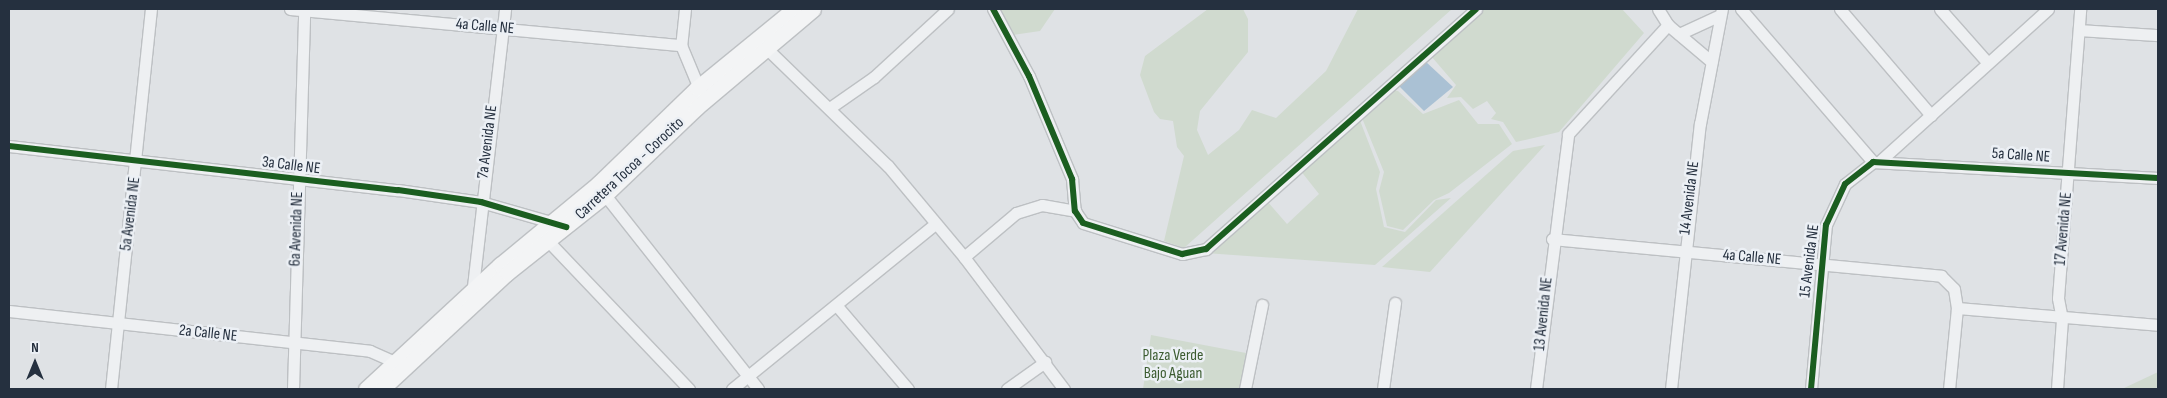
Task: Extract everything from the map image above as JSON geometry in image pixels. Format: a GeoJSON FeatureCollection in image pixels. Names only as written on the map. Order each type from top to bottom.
{"type":"FeatureCollection","features":[{"type":"Feature","properties":{"kind":"main road","name":"Carretera Tocoa - Corocito"},"geometry":{"type":"LineString","coordinates":[[763,45],[794,9]]}},
{"type":"Feature","properties":{"kind":"main road","name":"Carretera Tocoa - Corocito"},"geometry":{"type":"LineString","coordinates":[[366,389],[400,364],[472,298],[550,221],[599,183],[702,94],[763,45],[813,9]]}},
{"type":"Feature","properties":{"kind":"main road","name":"Carretera Tocoa - Corocito"},"geometry":{"type":"LineString","coordinates":[[472,298],[549,242],[605,195],[702,94]]}},
{"type":"Feature","properties":{"kind":"main road","name":"Carretera Tocoa - Corocito"},"geometry":{"type":"LineString","coordinates":[[382,389],[400,364]]}},
{"type":"Feature","properties":{"kind":"street","name":"5a Avenida NE"},"geometry":{"type":"LineString","coordinates":[[111,389],[138,162],[151,9]]}},
{"type":"Feature","properties":{"kind":"street","name":"4a Calle NE"},"geometry":{"type":"LineString","coordinates":[[290,9],[681,45]]}},
{"type":"Feature","properties":{"kind":"street","name":"6a Avenida NE"},"geometry":{"type":"LineString","coordinates":[[293,389],[304,9]]}},
{"type":"Feature","properties":{"kind":"street","name":"7a Avenida NE"},"geometry":{"type":"LineString","coordinates":[[472,298],[481,202],[505,9]]}},
{"type":"Feature","properties":{"kind":"street"},"geometry":{"type":"LineString","coordinates":[[685,9],[681,45],[702,94]]}},
{"type":"Feature","properties":{"kind":"street"},"geometry":{"type":"LineString","coordinates":[[831,107],[874,76],[948,9]]}},
{"type":"Feature","properties":{"kind":"street"},"geometry":{"type":"LineString","coordinates":[[993,9],[1029,76],[1072,179],[1075,211],[1083,223],[1158,249],[1182,254],[1206,249],[1476,9]]}},
{"type":"Feature","properties":{"kind":"street"},"geometry":{"type":"LineString","coordinates":[[1658,9],[1668,25],[1712,62]]}},
{"type":"Feature","properties":{"kind":"street"},"geometry":{"type":"LineString","coordinates":[[1741,9],[1877,161]]}},
{"type":"Feature","properties":{"kind":"street"},"geometry":{"type":"LineString","coordinates":[[1840,9],[1931,115]]}},
{"type":"Feature","properties":{"kind":"street"},"geometry":{"type":"LineString","coordinates":[[1940,9],[1988,63]]}},
{"type":"Feature","properties":{"kind":"street","name":"15 Avenida NE"},"geometry":{"type":"LineString","coordinates":[[1811,389],[1822,265],[1834,201],[1845,184],[1877,161],[1931,115],[2045,9]]}},
{"type":"Feature","properties":{"kind":"street","name":"17 Avenida NE"},"geometry":{"type":"LineString","coordinates":[[2057,389],[2062,319],[2058,298],[2080,30],[2080,9]]}},
{"type":"Feature","properties":{"kind":"street"},"geometry":{"type":"LineString","coordinates":[[1679,34],[1720,12]]}},
{"type":"Feature","properties":{"kind":"street","name":"14 Avenida NE"},"geometry":{"type":"LineString","coordinates":[[1671,389],[1683,252],[1720,12]]}},
{"type":"Feature","properties":{"kind":"street","name":"13 Avenida NE"},"geometry":{"type":"LineString","coordinates":[[1536,389],[1552,239],[1568,134],[1668,25]]}},
{"type":"Feature","properties":{"kind":"street"},"geometry":{"type":"LineString","coordinates":[[2080,30],[2158,35]]}},
{"type":"Feature","properties":{"kind":"street"},"geometry":{"type":"LineString","coordinates":[[763,45],[831,107],[936,224],[964,257],[1064,389]]}},
{"type":"Feature","properties":{"kind":"street","name":"3a Calle NE"},"geometry":{"type":"LineString","coordinates":[[9,146],[481,202],[566,227]]}},
{"type":"Feature","properties":{"kind":"street","name":"5a Calle NE"},"geometry":{"type":"LineString","coordinates":[[1877,161],[2158,178]]}},
{"type":"Feature","properties":{"kind":"street"},"geometry":{"type":"LineString","coordinates":[[605,195],[758,389]]}},
{"type":"Feature","properties":{"kind":"street"},"geometry":{"type":"LineString","coordinates":[[964,257],[1016,213],[1042,205],[1075,211]]}},
{"type":"Feature","properties":{"kind":"street"},"geometry":{"type":"LineString","coordinates":[[732,389],[936,224]]}},
{"type":"Feature","properties":{"kind":"street","name":"4a Calle NE"},"geometry":{"type":"LineString","coordinates":[[1552,239],[1941,276],[1950,282],[1957,308]]}},
{"type":"Feature","properties":{"kind":"street"},"geometry":{"type":"LineString","coordinates":[[549,242],[689,389]]}},
{"type":"Feature","properties":{"kind":"street"},"geometry":{"type":"LineString","coordinates":[[1383,389],[1395,303]]}},
{"type":"Feature","properties":{"kind":"street"},"geometry":{"type":"LineString","coordinates":[[837,306],[908,389]]}},
{"type":"Feature","properties":{"kind":"street"},"geometry":{"type":"LineString","coordinates":[[1245,389],[1262,306]]}},
{"type":"Feature","properties":{"kind":"street"},"geometry":{"type":"LineString","coordinates":[[1949,389],[1957,308],[2062,319],[2158,325]]}},
{"type":"Feature","properties":{"kind":"street","name":"2a Calle NE"},"geometry":{"type":"LineString","coordinates":[[9,311],[370,351],[400,364]]}},
{"type":"Feature","properties":{"kind":"street"},"geometry":{"type":"LineString","coordinates":[[1007,389],[1045,362]]}},
{"type":"Feature","properties":{"kind":"green space"},"geometry":{"type":"Polygon","coordinates":[[[997,9],[1055,9],[1040,31],[1013,35],[997,9]]]}},
{"type":"Feature","properties":{"kind":"green space"},"geometry":{"type":"Polygon","coordinates":[[[1208,9],[1243,9],[1248,19],[1248,52],[1200,111],[1197,130],[1208,155],[1239,130],[1252,110],[1276,118],[1326,71],[1358,9],[1452,9],[1184,248],[1164,241],[1184,156],[1177,147],[1173,121],[1160,119],[1154,112],[1140,75],[1145,56],[1208,9]]]}},
{"type":"Feature","properties":{"kind":"green space"},"geometry":{"type":"Polygon","coordinates":[[[1484,9],[1622,9],[1644,33],[1559,132],[1516,142],[1503,122],[1491,119],[1496,113],[1487,101],[1473,109],[1461,97],[1447,98],[1456,85],[1431,56],[1484,9]]]}},
{"type":"Feature","properties":{"kind":"green space"},"geometry":{"type":"Polygon","coordinates":[[[1390,90],[1398,91],[1423,114],[1459,100],[1478,124],[1499,124],[1512,144],[1449,193],[1434,200],[1403,230],[1387,226],[1379,191],[1384,172],[1362,118],[1390,90]]]}},
{"type":"Feature","properties":{"kind":"green space"},"geometry":{"type":"Polygon","coordinates":[[[1359,118],[1380,172],[1376,189],[1384,227],[1405,232],[1436,200],[1451,198],[1375,265],[1205,253],[1267,201],[1287,224],[1319,194],[1300,170],[1359,118]]]}},
{"type":"Feature","properties":{"kind":"green space"},"geometry":{"type":"Polygon","coordinates":[[[1545,145],[1430,272],[1382,267],[1513,151],[1545,145]]]}},
{"type":"Feature","properties":{"kind":"green space","name":"Plaza Verde Bajo Aguan"},"geometry":{"type":"Polygon","coordinates":[[[1151,335],[1246,353],[1242,389],[1143,389],[1151,335]]]}},
{"type":"Feature","properties":{"kind":"green space"},"geometry":{"type":"Polygon","coordinates":[[[2158,372],[2158,389],[2122,389],[2156,373],[2158,372]]]}},
{"type":"Feature","properties":{"kind":"water"},"geometry":{"type":"Polygon","coordinates":[[[1425,61],[1453,87],[1424,111],[1398,85],[1425,61]]]}},
{"type":"Feature","properties":{"kind":"cycle path"},"geometry":{"type":"LineString","coordinates":[[993,9],[1029,76],[1072,179],[1075,211],[1083,223],[1182,254],[1206,249],[1476,9]]}},
{"type":"Feature","properties":{"kind":"cycle path"},"geometry":{"type":"LineString","coordinates":[[9,146],[398,190],[481,202],[566,227]]}},
{"type":"Feature","properties":{"kind":"cycle path"},"geometry":{"type":"LineString","coordinates":[[1811,389],[1826,225],[1845,184],[1873,162],[2158,178]]}}]}
